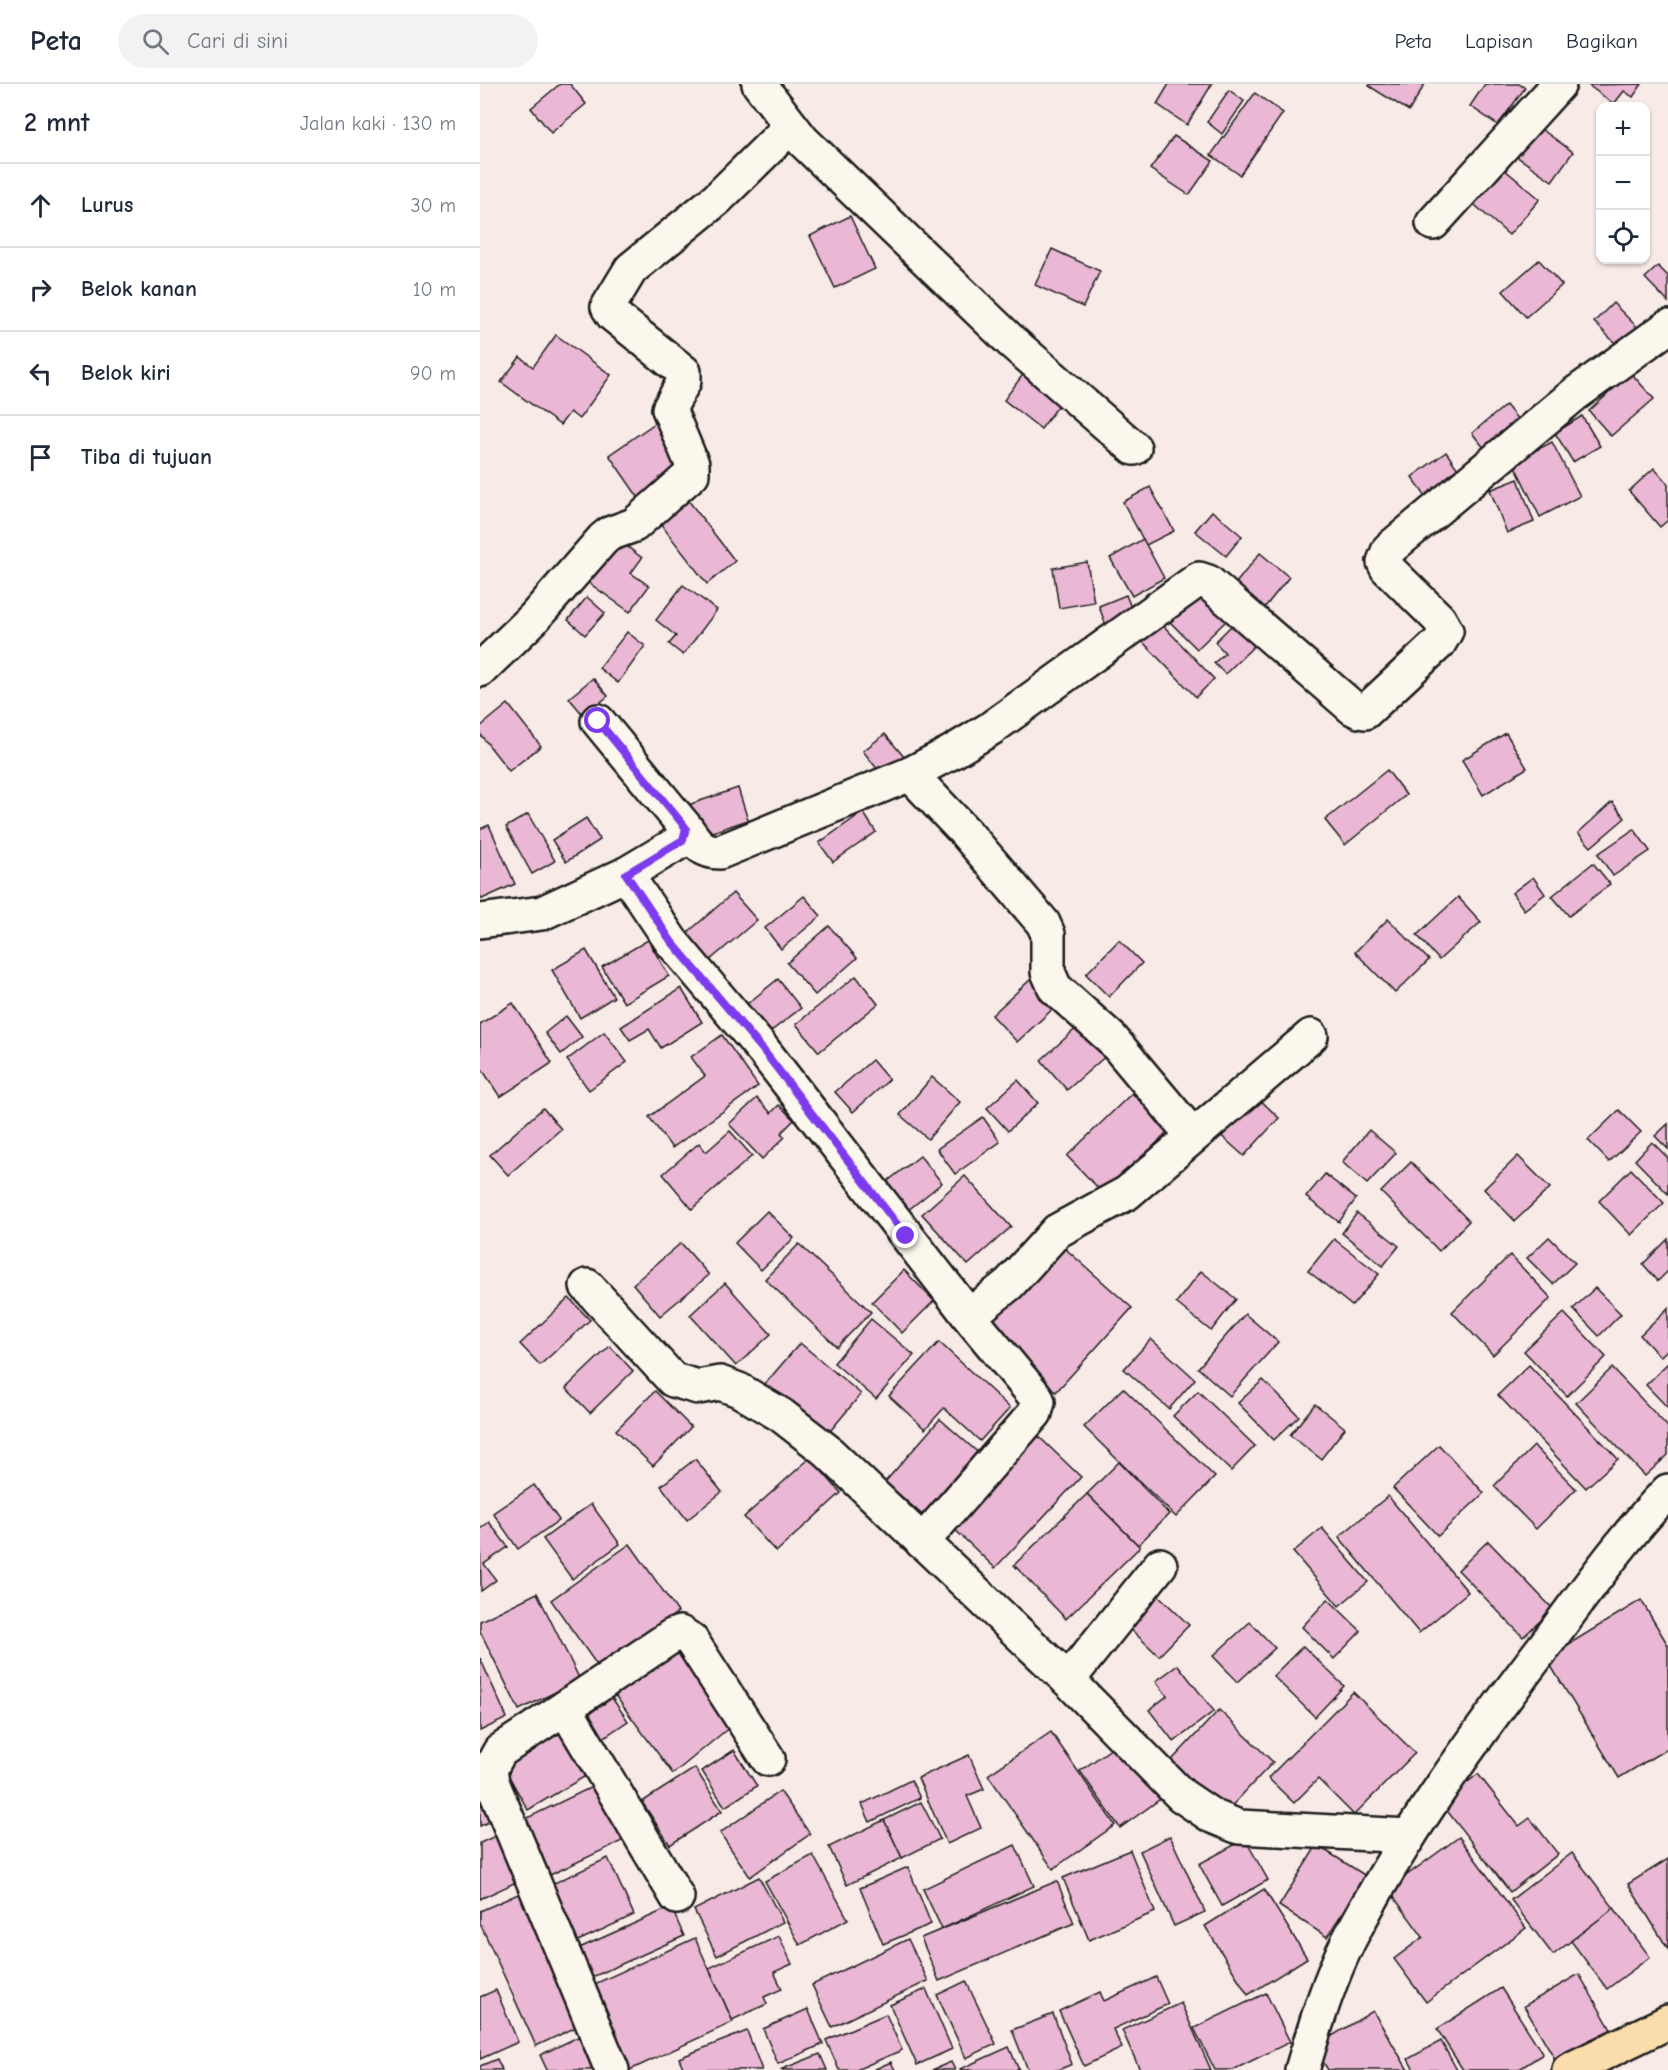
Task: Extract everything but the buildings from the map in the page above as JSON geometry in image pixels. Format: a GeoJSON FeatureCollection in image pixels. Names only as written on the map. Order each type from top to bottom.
{"type":"FeatureCollection","features":[{"type":"Feature","properties":{"kind":"highway"},"geometry":{"type":"LineString","coordinates":[[1569,2070],[1668,2022]]}},
{"type":"Feature","properties":{"kind":"street"},"geometry":{"type":"LineString","coordinates":[[759,84],[803,141],[988,319],[1134,448]]}},
{"type":"Feature","properties":{"kind":"street"},"geometry":{"type":"LineString","coordinates":[[1432,223],[1559,84]]}},
{"type":"Feature","properties":{"kind":"street"},"geometry":{"type":"LineString","coordinates":[[480,670],[533,619],[603,539],[609,534],[634,525],[692,474],[692,464],[669,409],[684,381],[684,372],[613,315],[608,306],[630,269],[717,198],[791,126]]}},
{"type":"Feature","properties":{"kind":"street"},"geometry":{"type":"LineString","coordinates":[[598,721],[697,844],[703,849],[720,852],[910,774],[990,729],[1199,579],[1208,582],[1353,708],[1365,711],[1439,643],[1446,631],[1439,619],[1387,568],[1384,562],[1389,549],[1575,394],[1668,327]]}},
{"type":"Feature","properties":{"kind":"street"},"geometry":{"type":"LineString","coordinates":[[910,774],[966,833],[1043,923],[1048,934],[1048,972],[1055,988],[1111,1038],[1193,1136]]}},
{"type":"Feature","properties":{"kind":"street"},"geometry":{"type":"LineString","coordinates":[[480,921],[542,913],[626,874],[683,840],[686,828]]}},
{"type":"Feature","properties":{"kind":"street"},"geometry":{"type":"LineString","coordinates":[[626,874],[671,941],[763,1050],[969,1316],[1007,1364],[1034,1393],[1038,1402],[1035,1413],[922,1542]]}},
{"type":"Feature","properties":{"kind":"street"},"geometry":{"type":"LineString","coordinates":[[969,1316],[1009,1284],[1057,1232],[1127,1193],[1311,1036]]}},
{"type":"Feature","properties":{"kind":"street"},"geometry":{"type":"LineString","coordinates":[[587,1286],[673,1380],[698,1387],[720,1383],[739,1390],[781,1414],[826,1450],[1068,1680],[1181,1795],[1212,1816],[1239,1827],[1409,1836]]}},
{"type":"Feature","properties":{"kind":"street"},"geometry":{"type":"LineString","coordinates":[[1302,2070],[1319,2015],[1348,1943],[1409,1836],[1512,1687],[1640,1520],[1668,1491]]}},
{"type":"Feature","properties":{"kind":"street"},"geometry":{"type":"LineString","coordinates":[[1068,1680],[1160,1565]]}},
{"type":"Feature","properties":{"kind":"street"},"geometry":{"type":"LineString","coordinates":[[612,2070],[496,1793],[490,1769],[500,1751],[672,1636],[680,1633],[691,1640],[768,1759]]}},
{"type":"Feature","properties":{"kind":"street"},"geometry":{"type":"LineString","coordinates":[[565,1708],[677,1897]]}},
{"type":"Feature","properties":{"kind":"route"},"geometry":{"type":"LineString","coordinates":[[598,721],[686,828],[683,840],[626,874],[671,941],[763,1050],[906,1236]]}}]}
